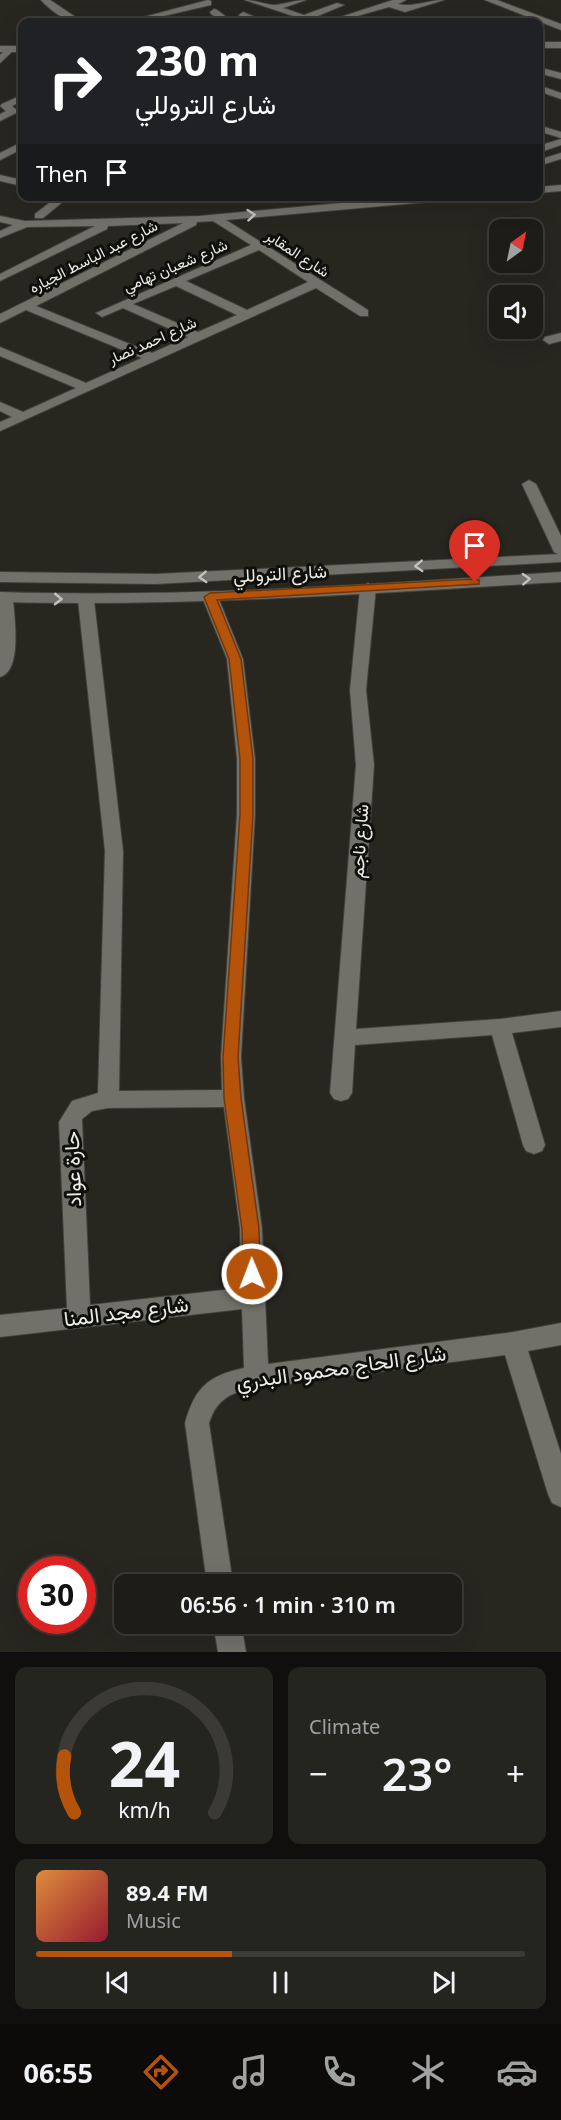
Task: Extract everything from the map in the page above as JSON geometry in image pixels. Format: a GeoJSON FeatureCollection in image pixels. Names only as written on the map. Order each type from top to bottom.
{"type":"FeatureCollection","features":[{"type":"Feature","properties":{"kind":"street"},"geometry":{"type":"LineString","coordinates":[[45,0],[72,18]]}},
{"type":"Feature","properties":{"kind":"street"},"geometry":{"type":"LineString","coordinates":[[249,0],[304,18],[340,5]]}},
{"type":"Feature","properties":{"kind":"street"},"geometry":{"type":"LineString","coordinates":[[274,8],[302,0]]}},
{"type":"Feature","properties":{"kind":"street"},"geometry":{"type":"LineString","coordinates":[[363,0],[405,9],[440,0]]}},
{"type":"Feature","properties":{"kind":"street"},"geometry":{"type":"LineString","coordinates":[[342,18],[402,0]]}},
{"type":"Feature","properties":{"kind":"street"},"geometry":{"type":"LineString","coordinates":[[489,0],[537,18]]}},
{"type":"Feature","properties":{"kind":"street"},"geometry":{"type":"LineString","coordinates":[[146,18],[208,3]]}},
{"type":"Feature","properties":{"kind":"street"},"geometry":{"type":"LineString","coordinates":[[214,12],[221,18]]}},
{"type":"Feature","properties":{"kind":"street"},"geometry":{"type":"LineString","coordinates":[[243,15],[250,18]]}},
{"type":"Feature","properties":{"kind":"street"},"geometry":{"type":"LineString","coordinates":[[543,20],[561,27]]}},
{"type":"Feature","properties":{"kind":"street"},"geometry":{"type":"LineString","coordinates":[[543,38],[561,38]]}},
{"type":"Feature","properties":{"kind":"street"},"geometry":{"type":"LineString","coordinates":[[0,41],[18,41]]}},
{"type":"Feature","properties":{"kind":"street"},"geometry":{"type":"LineString","coordinates":[[543,45],[561,45]]}},
{"type":"Feature","properties":{"kind":"street"},"geometry":{"type":"LineString","coordinates":[[0,49],[18,49]]}},
{"type":"Feature","properties":{"kind":"street"},"geometry":{"type":"LineString","coordinates":[[0,60],[10,49]]}},
{"type":"Feature","properties":{"kind":"street"},"geometry":{"type":"LineString","coordinates":[[543,71],[561,76]]}},
{"type":"Feature","properties":{"kind":"street"},"geometry":{"type":"LineString","coordinates":[[543,90],[561,97]]}},
{"type":"Feature","properties":{"kind":"street"},"geometry":{"type":"LineString","coordinates":[[0,94],[18,98]]}},
{"type":"Feature","properties":{"kind":"street"},"geometry":{"type":"LineString","coordinates":[[550,101],[561,97]]}},
{"type":"Feature","properties":{"kind":"street"},"geometry":{"type":"LineString","coordinates":[[0,118],[13,111],[5,106],[18,100]]}},
{"type":"Feature","properties":{"kind":"street"},"geometry":{"type":"LineString","coordinates":[[544,129],[561,126]]}},
{"type":"Feature","properties":{"kind":"street"},"geometry":{"type":"LineString","coordinates":[[544,129],[561,135]]}},
{"type":"Feature","properties":{"kind":"street"},"geometry":{"type":"LineString","coordinates":[[543,148],[561,142]]}},
{"type":"Feature","properties":{"kind":"street"},"geometry":{"type":"LineString","coordinates":[[0,157],[18,148]]}},
{"type":"Feature","properties":{"kind":"street"},"geometry":{"type":"LineString","coordinates":[[543,161],[561,156]]}},
{"type":"Feature","properties":{"kind":"street"},"geometry":{"type":"LineString","coordinates":[[0,178],[18,182]]}},
{"type":"Feature","properties":{"kind":"street"},"geometry":{"type":"LineString","coordinates":[[543,186],[558,188]]}},
{"type":"Feature","properties":{"kind":"street"},"geometry":{"type":"LineString","coordinates":[[543,190],[558,188]]}},
{"type":"Feature","properties":{"kind":"street"},"geometry":{"type":"LineString","coordinates":[[39,216],[58,201]]}},
{"type":"Feature","properties":{"kind":"street"},"geometry":{"type":"LineString","coordinates":[[2,219],[262,201]]}},
{"type":"Feature","properties":{"kind":"street"},"geometry":{"type":"LineString","coordinates":[[2,219],[25,224],[110,223],[216,218],[405,201]]}},
{"type":"Feature","properties":{"kind":"street","name":"شارع المقابر"},"geometry":{"type":"LineString","coordinates":[[216,218],[364,313]]}},
{"type":"Feature","properties":{"kind":"street","name":"شارع عبد الباسط الجياره"},"geometry":{"type":"LineString","coordinates":[[0,319],[199,219]]}},
{"type":"Feature","properties":{"kind":"street"},"geometry":{"type":"LineString","coordinates":[[0,278],[110,223]]}},
{"type":"Feature","properties":{"kind":"street"},"geometry":{"type":"LineString","coordinates":[[0,235],[25,224]]}},
{"type":"Feature","properties":{"kind":"street","name":"شارع شعبان تهامي"},"geometry":{"type":"LineString","coordinates":[[102,313],[259,246]]}},
{"type":"Feature","properties":{"kind":"street"},"geometry":{"type":"LineString","coordinates":[[176,281],[247,315]]}},
{"type":"Feature","properties":{"kind":"street","name":"شارع احمد نصار"},"geometry":{"type":"LineString","coordinates":[[0,428],[317,283]]}},
{"type":"Feature","properties":{"kind":"street"},"geometry":{"type":"LineString","coordinates":[[123,304],[199,337]]}},
{"type":"Feature","properties":{"kind":"street"},"geometry":{"type":"LineString","coordinates":[[26,306],[153,358]]}},
{"type":"Feature","properties":{"kind":"street"},"geometry":{"type":"LineString","coordinates":[[0,351],[87,388]]}},
{"type":"Feature","properties":{"kind":"street"},"geometry":{"type":"LineString","coordinates":[[0,406],[23,417]]}},
{"type":"Feature","properties":{"kind":"street"},"geometry":{"type":"LineString","coordinates":[[529,484],[561,552]]}},
{"type":"Feature","properties":{"kind":"street","name":"شارع التروللي"},"geometry":{"type":"LineString","coordinates":[[0,577],[156,579],[561,558]]}},
{"type":"Feature","properties":{"kind":"street","name":"شارع التروللي"},"geometry":{"type":"LineString","coordinates":[[3,598],[87,600],[210,597],[561,577]]}},
{"type":"Feature","properties":{"kind":"street","name":"شارع ناجم"},"geometry":{"type":"LineString","coordinates":[[341,1094],[365,765],[358,690],[368,588]]}},
{"type":"Feature","properties":{"kind":"street"},"geometry":{"type":"LineString","coordinates":[[210,597],[235,659],[246,759],[246,814],[231,1057],[232,1098],[250,1229],[256,1377]]}},
{"type":"Feature","properties":{"kind":"street"},"geometry":{"type":"LineString","coordinates":[[0,672],[8,653],[3,598]]}},
{"type":"Feature","properties":{"kind":"street"},"geometry":{"type":"LineString","coordinates":[[87,600],[111,803],[114,851],[108,1100]]}},
{"type":"Feature","properties":{"kind":"street"},"geometry":{"type":"LineString","coordinates":[[345,1038],[500,1027],[561,1019]]}},
{"type":"Feature","properties":{"kind":"street"},"geometry":{"type":"LineString","coordinates":[[500,1027],[534,1146]]}},
{"type":"Feature","properties":{"kind":"street","name":"حارة عواد"},"geometry":{"type":"LineString","coordinates":[[79,1317],[70,1122],[73,1114],[88,1102],[232,1098]]}},
{"type":"Feature","properties":{"kind":"street","name":"شارع مجد المنا"},"geometry":{"type":"LineString","coordinates":[[0,1326],[252,1297]]}},
{"type":"Feature","properties":{"kind":"street","name":"شارع الحاج محمود البدري"},"geometry":{"type":"LineString","coordinates":[[219,1574],[198,1423],[200,1409],[207,1396],[218,1387],[231,1381],[256,1377],[513,1343],[561,1334]]}},
{"type":"Feature","properties":{"kind":"street"},"geometry":{"type":"LineString","coordinates":[[513,1343],[561,1494]]}},
{"type":"Feature","properties":{"kind":"street"},"geometry":{"type":"LineString","coordinates":[[229,1634],[232,1652]]}},
{"type":"Feature","properties":{"kind":"route"},"geometry":{"type":"LineString","coordinates":[[252,1274],[245,1176],[232,1098],[231,1057],[246,814],[246,759],[235,659],[210,597],[475,582]]}}]}
